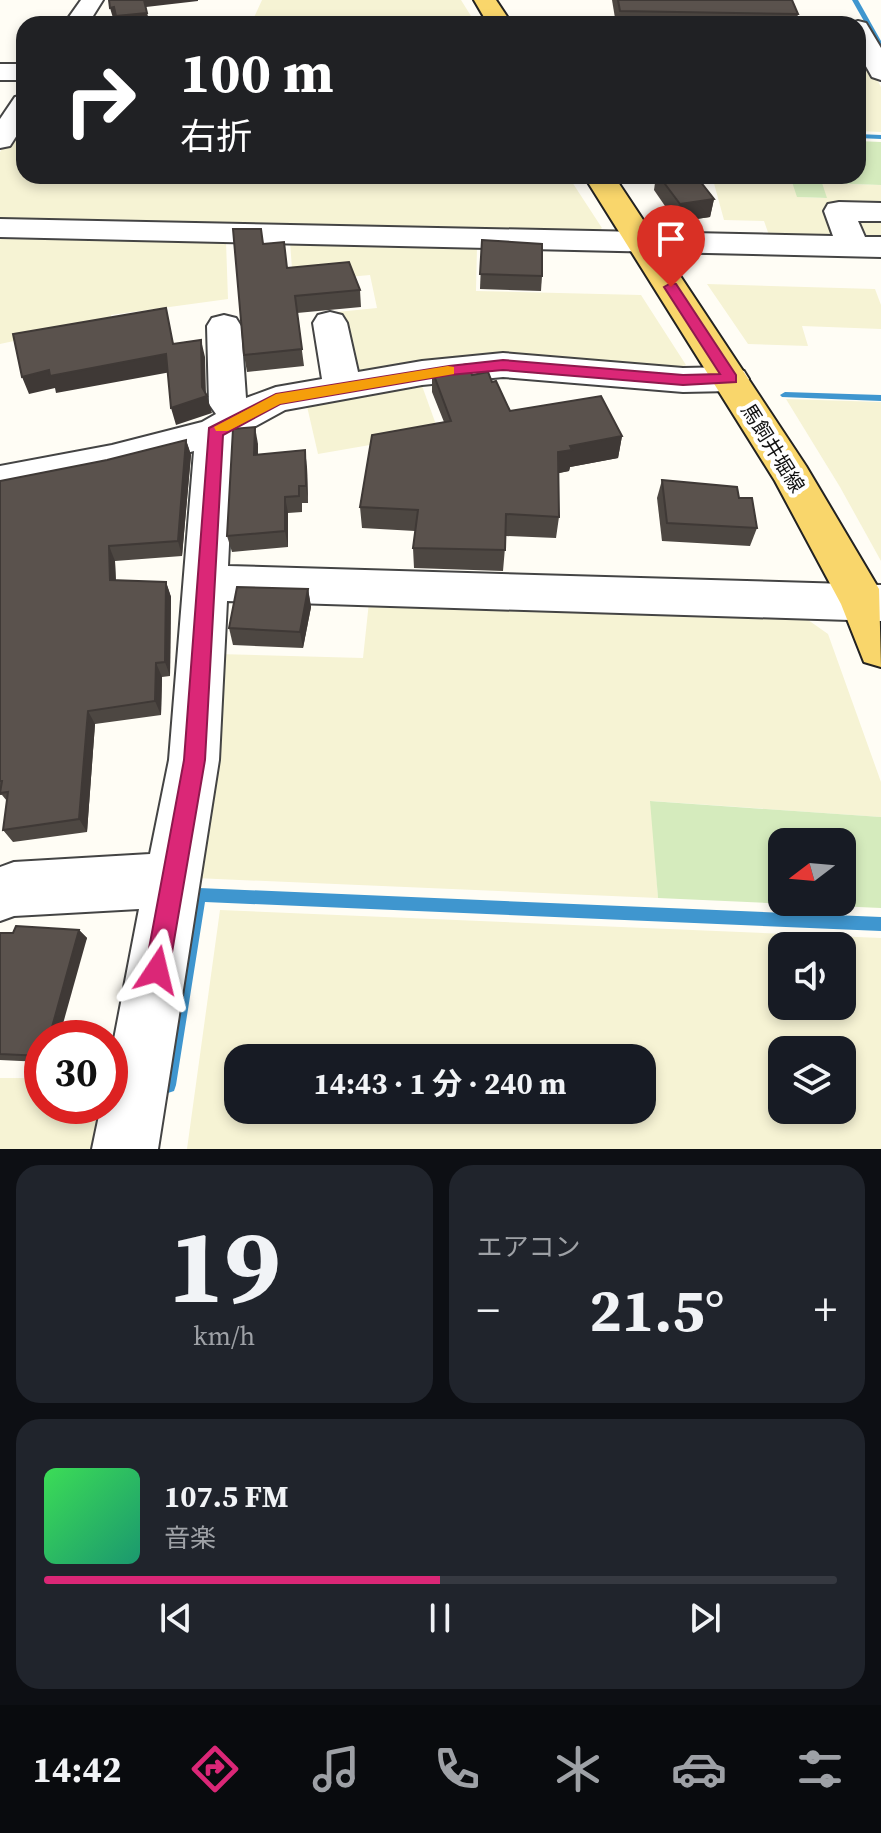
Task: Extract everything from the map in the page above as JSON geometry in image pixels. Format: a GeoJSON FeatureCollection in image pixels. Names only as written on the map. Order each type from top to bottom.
{"type":"FeatureCollection","features":[{"type":"Feature","properties":{"kind":"main road","name":"馬飼井堀線"},"geometry":{"type":"LineString","coordinates":[[604,184],[872,602],[881,648]]}},
{"type":"Feature","properties":{"kind":"street"},"geometry":{"type":"LineString","coordinates":[[0,140],[16,115]]}},
{"type":"Feature","properties":{"kind":"street"},"geometry":{"type":"LineString","coordinates":[[867,247],[839,211],[881,212]]}},
{"type":"Feature","properties":{"kind":"street"},"geometry":{"type":"LineString","coordinates":[[0,228],[867,247]]}},
{"type":"Feature","properties":{"kind":"street"},"geometry":{"type":"LineString","coordinates":[[330,323],[342,387]]}},
{"type":"Feature","properties":{"kind":"street"},"geometry":{"type":"LineString","coordinates":[[125,1149],[194,760],[204,583],[229,423],[224,326]]}},
{"type":"Feature","properties":{"kind":"street"},"geometry":{"type":"LineString","coordinates":[[0,481],[112,459],[229,423],[276,399],[422,373],[503,365],[683,380],[731,379]]}},
{"type":"Feature","properties":{"kind":"street"},"geometry":{"type":"LineString","coordinates":[[204,583],[872,602]]}},
{"type":"Feature","properties":{"kind":"street"},"geometry":{"type":"LineString","coordinates":[[0,894],[14,889],[173,880]]}},
{"type":"Feature","properties":{"kind":"shaded area"},"geometry":{"type":"Polygon","coordinates":[[[262,0],[461,0],[471,16],[255,16],[262,0]]]}},
{"type":"Feature","properties":{"kind":"shaded area"},"geometry":{"type":"Polygon","coordinates":[[[866,60],[881,87],[881,132],[866,131],[866,60]]]}},
{"type":"Feature","properties":{"kind":"shaded area"},"geometry":{"type":"Polygon","coordinates":[[[16,128],[16,184],[573,184],[602,228],[590,237],[0,222],[0,152],[16,128]]]}},
{"type":"Feature","properties":{"kind":"shaded area"},"geometry":{"type":"Polygon","coordinates":[[[714,184],[793,184],[798,197],[826,198],[821,184],[881,185],[881,241],[770,238],[764,221],[724,220],[714,184]]]}},
{"type":"Feature","properties":{"kind":"shaded area"},"geometry":{"type":"Polygon","coordinates":[[[0,234],[226,241],[228,299],[111,315],[111,320],[0,344],[0,234]]]}},
{"type":"Feature","properties":{"kind":"shaded area"},"geometry":{"type":"Polygon","coordinates":[[[290,242],[477,247],[476,291],[641,295],[686,365],[674,370],[348,377],[337,312],[377,308],[370,275],[293,282],[290,242]]]}},
{"type":"Feature","properties":{"kind":"shaded area"},"geometry":{"type":"Polygon","coordinates":[[[707,284],[875,289],[881,305],[881,329],[802,326],[808,346],[748,344],[707,284]]]}},
{"type":"Feature","properties":{"kind":"shaded area"},"geometry":{"type":"Polygon","coordinates":[[[421,383],[439,433],[318,454],[306,402],[421,383]]]}},
{"type":"Feature","properties":{"kind":"shaded area"},"geometry":{"type":"Polygon","coordinates":[[[786,399],[881,402],[881,561],[840,487],[786,399]]]}},
{"type":"Feature","properties":{"kind":"shaded area"},"geometry":{"type":"Polygon","coordinates":[[[369,602],[801,615],[828,634],[881,782],[881,817],[651,801],[658,898],[195,878],[218,654],[363,658],[369,602]]]}},
{"type":"Feature","properties":{"kind":"shaded area"},"geometry":{"type":"Polygon","coordinates":[[[220,910],[768,933],[768,1020],[856,1020],[856,937],[881,938],[881,1149],[187,1149],[220,910]]]}},
{"type":"Feature","properties":{"kind":"shaded area"},"geometry":{"type":"Polygon","coordinates":[[[0,1078],[24,1078],[24,1124],[101,1124],[96,1149],[0,1149],[0,1078]]]}},
{"type":"Feature","properties":{"kind":"green space"},"geometry":{"type":"Polygon","coordinates":[[[866,141],[881,142],[881,185],[852,184],[866,184],[866,141]]]}},
{"type":"Feature","properties":{"kind":"green space"},"geometry":{"type":"Polygon","coordinates":[[[793,184],[822,184],[827,198],[797,197],[793,184]]]}},
{"type":"Feature","properties":{"kind":"green space"},"geometry":{"type":"Polygon","coordinates":[[[650,801],[881,817],[881,908],[856,907],[856,828],[768,828],[768,903],[658,898],[650,801]]]}},
{"type":"Feature","properties":{"kind":"building"},"geometry":{"type":"Polygon","coordinates":[[[109,0],[144,0],[147,13],[116,16],[109,0]]]}},
{"type":"Feature","properties":{"kind":"building"},"geometry":{"type":"Polygon","coordinates":[[[618,0],[792,0],[798,14],[620,11],[618,0]]]}},
{"type":"Feature","properties":{"kind":"building"},"geometry":{"type":"Polygon","coordinates":[[[665,184],[702,184],[714,199],[680,204],[665,184]]]}},
{"type":"Feature","properties":{"kind":"building"},"geometry":{"type":"Polygon","coordinates":[[[233,229],[261,229],[263,244],[284,242],[287,268],[349,262],[360,290],[295,296],[302,349],[244,355],[233,229]]]}},
{"type":"Feature","properties":{"kind":"building"},"geometry":{"type":"Polygon","coordinates":[[[482,240],[542,244],[542,276],[480,274],[482,240]]]}},
{"type":"Feature","properties":{"kind":"building"},"geometry":{"type":"Polygon","coordinates":[[[166,308],[173,344],[201,340],[202,387],[207,396],[171,408],[166,354],[50,376],[49,370],[22,377],[13,334],[166,308]]]}},
{"type":"Feature","properties":{"kind":"building"},"geometry":{"type":"Polygon","coordinates":[[[468,364],[472,375],[488,372],[492,382],[496,381],[510,411],[601,396],[622,436],[570,446],[572,450],[558,452],[559,517],[506,514],[505,550],[413,548],[418,510],[360,507],[372,435],[451,421],[432,370],[468,364]]]}},
{"type":"Feature","properties":{"kind":"building"},"geometry":{"type":"Polygon","coordinates":[[[255,427],[254,455],[305,450],[306,486],[299,486],[299,496],[285,497],[285,531],[227,536],[233,429],[255,427]]]}},
{"type":"Feature","properties":{"kind":"building"},"geometry":{"type":"Polygon","coordinates":[[[186,440],[178,541],[109,546],[110,580],[166,582],[165,662],[156,663],[155,701],[88,711],[79,819],[3,830],[8,792],[0,793],[0,481],[107,460],[186,440]]]}},
{"type":"Feature","properties":{"kind":"building"},"geometry":{"type":"Polygon","coordinates":[[[662,480],[737,487],[739,498],[752,498],[757,528],[667,523],[662,480]]]}},
{"type":"Feature","properties":{"kind":"building"},"geometry":{"type":"Polygon","coordinates":[[[237,587],[308,589],[300,632],[229,628],[237,587]]]}},
{"type":"Feature","properties":{"kind":"building"},"geometry":{"type":"Polygon","coordinates":[[[16,926],[79,930],[54,1020],[24,1020],[24,1055],[0,1054],[0,933],[13,933],[16,926]]]}},
{"type":"Feature","properties":{"kind":"waterway"},"geometry":{"type":"LineString","coordinates":[[855,0],[864,16]]}},
{"type":"Feature","properties":{"kind":"waterway"},"geometry":{"type":"LineString","coordinates":[[866,19],[881,46]]}},
{"type":"Feature","properties":{"kind":"waterway"},"geometry":{"type":"LineString","coordinates":[[866,136],[881,137]]}},
{"type":"Feature","properties":{"kind":"waterway"},"geometry":{"type":"LineString","coordinates":[[785,395],[881,398]]}},
{"type":"Feature","properties":{"kind":"waterway"},"geometry":{"type":"LineString","coordinates":[[168,1085],[199,895],[881,924]]}},
{"type":"Feature","properties":{"kind":"slow traffic"},"geometry":{"type":"LineString","coordinates":[[222,427],[276,399],[448,370]]}},
{"type":"Feature","properties":{"kind":"route"},"geometry":{"type":"LineString","coordinates":[[157,970],[194,760],[215,432],[276,399],[449,370],[503,365],[683,380],[731,379],[671,287]]}}]}
